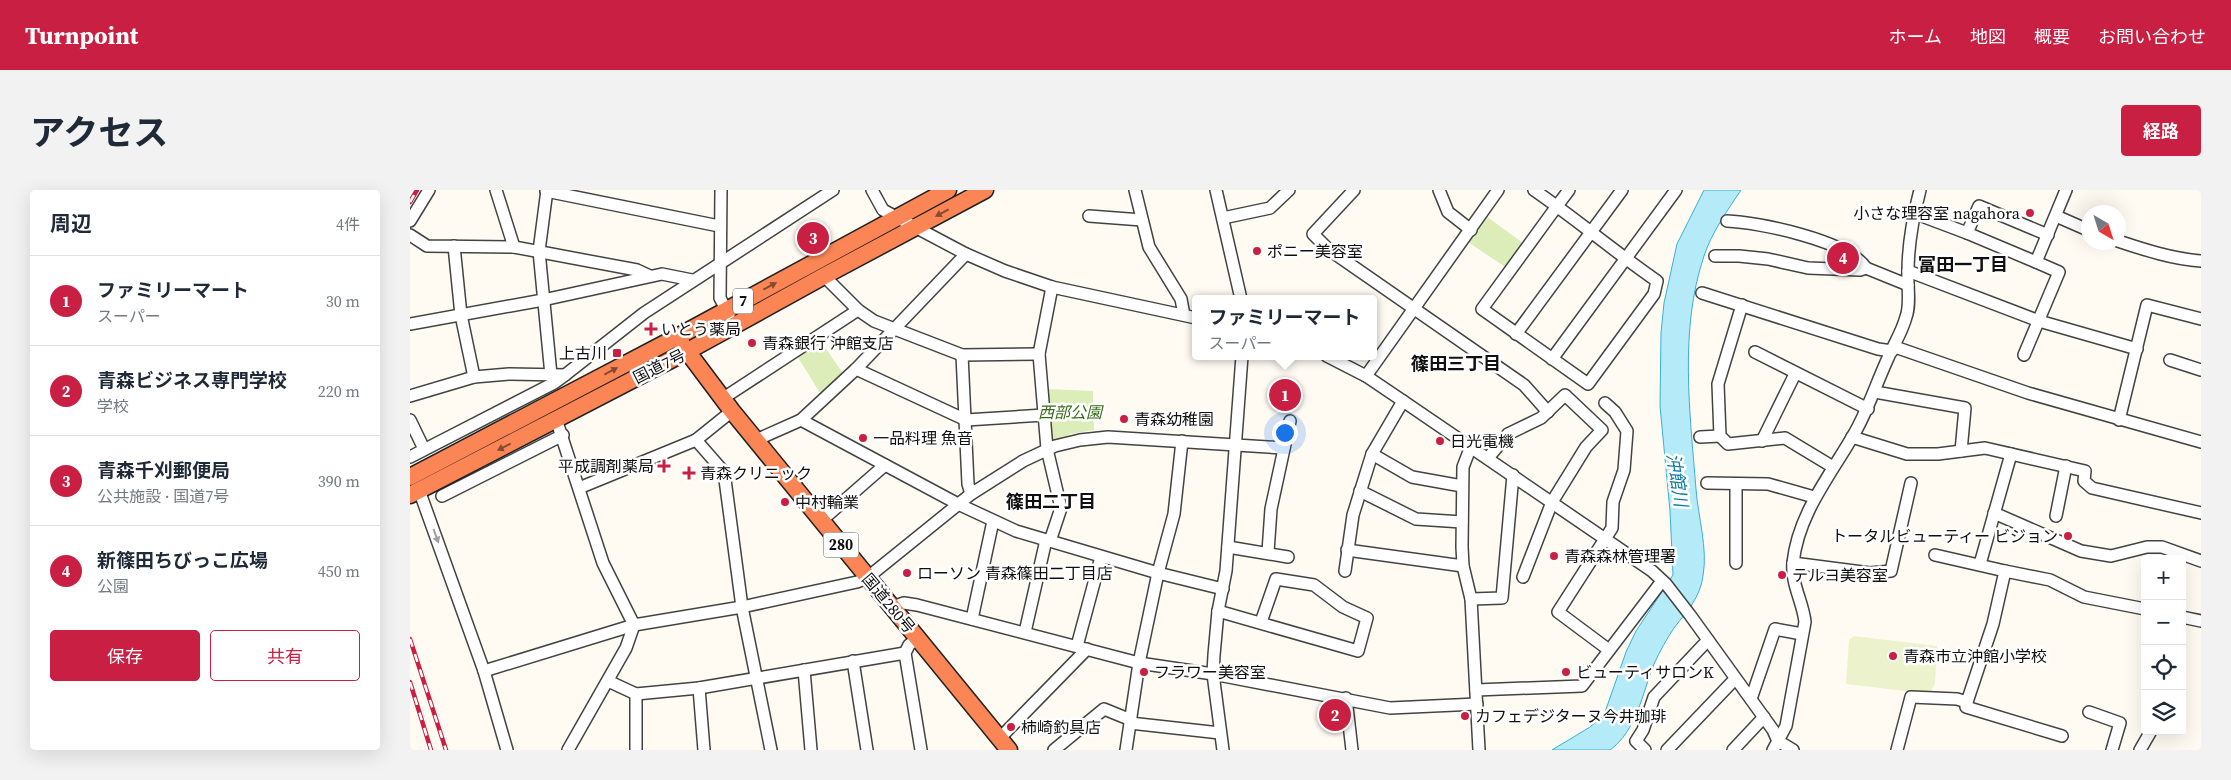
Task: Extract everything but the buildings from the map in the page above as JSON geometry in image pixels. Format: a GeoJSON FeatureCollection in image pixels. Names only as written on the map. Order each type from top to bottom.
{"type":"FeatureCollection","features":[{"type":"Feature","properties":{"kind":"highway","name":"国道7号"},"geometry":{"type":"LineString","coordinates":[[413,488],[537,410],[677,337],[948,190]]}},
{"type":"Feature","properties":{"kind":"highway","name":"国道7号"},"geometry":{"type":"LineString","coordinates":[[413,488],[551,422],[686,352],[985,190]]}},
{"type":"Feature","properties":{"kind":"highway","name":"国道280号"},"geometry":{"type":"LineString","coordinates":[[677,337],[686,352],[727,405],[1004,744]]}},
{"type":"Feature","properties":{"kind":"street"},"geometry":{"type":"LineString","coordinates":[[410,221],[429,190]]}},
{"type":"Feature","properties":{"kind":"street"},"geometry":{"type":"LineString","coordinates":[[496,190],[514,247]]}},
{"type":"Feature","properties":{"kind":"street"},"geometry":{"type":"LineString","coordinates":[[721,190],[719,226],[720,298],[734,326]]}},
{"type":"Feature","properties":{"kind":"street"},"geometry":{"type":"LineString","coordinates":[[410,456],[554,383],[616,334],[692,280],[834,190]]}},
{"type":"Feature","properties":{"kind":"street"},"geometry":{"type":"LineString","coordinates":[[872,190],[884,210],[966,254],[1052,287],[1192,317]]}},
{"type":"Feature","properties":{"kind":"street"},"geometry":{"type":"LineString","coordinates":[[1134,190],[1149,247],[1181,299],[1184,315]]}},
{"type":"Feature","properties":{"kind":"street"},"geometry":{"type":"LineString","coordinates":[[1216,190],[1240,295]]}},
{"type":"Feature","properties":{"kind":"street"},"geometry":{"type":"LineString","coordinates":[[1223,218],[1270,208],[1288,190]]}},
{"type":"Feature","properties":{"kind":"street"},"geometry":{"type":"LineString","coordinates":[[1354,190],[1313,234],[1328,249],[1524,385],[1548,412]]}},
{"type":"Feature","properties":{"kind":"street"},"geometry":{"type":"LineString","coordinates":[[1439,190],[1448,212],[1471,230]]}},
{"type":"Feature","properties":{"kind":"street"},"geometry":{"type":"LineString","coordinates":[[1366,376],[1498,190]]}},
{"type":"Feature","properties":{"kind":"street"},"geometry":{"type":"LineString","coordinates":[[1534,190],[1556,206],[1591,232],[1625,258],[1657,281],[1654,294],[1588,384],[1482,309],[1556,206],[1569,190]]}},
{"type":"Feature","properties":{"kind":"street"},"geometry":{"type":"LineString","coordinates":[[1516,334],[1622,190]]}},
{"type":"Feature","properties":{"kind":"street"},"geometry":{"type":"LineString","coordinates":[[1552,359],[1676,190]]}},
{"type":"Feature","properties":{"kind":"street"},"geometry":{"type":"LineString","coordinates":[[1776,745],[1786,726],[1805,622],[1804,611],[1795,588],[1793,563],[1803,524],[1814,497],[1868,409],[1908,314],[1908,270],[1914,213],[1920,190]]}},
{"type":"Feature","properties":{"kind":"street"},"geometry":{"type":"LineString","coordinates":[[2036,262],[2066,190]]}},
{"type":"Feature","properties":{"kind":"street"},"geometry":{"type":"LineString","coordinates":[[551,375],[542,300],[539,250],[546,191],[719,226]]}},
{"type":"Feature","properties":{"kind":"street"},"geometry":{"type":"LineString","coordinates":[[1967,233],[1979,206],[2048,235]]}},
{"type":"Feature","properties":{"kind":"street"},"geometry":{"type":"LineString","coordinates":[[1914,213],[2059,272],[2024,355]]}},
{"type":"Feature","properties":{"kind":"street"},"geometry":{"type":"LineString","coordinates":[[1089,216],[1142,220]]}},
{"type":"Feature","properties":{"kind":"street"},"geometry":{"type":"LineString","coordinates":[[2056,216],[2081,227]]}},
{"type":"Feature","properties":{"kind":"street"},"geometry":{"type":"LineString","coordinates":[[1727,221],[1767,225],[1795,232],[1836,247],[1862,263],[1866,268],[1908,285]]}},
{"type":"Feature","properties":{"kind":"street"},"geometry":{"type":"LineString","coordinates":[[410,235],[427,246],[514,247],[539,250],[637,270],[650,276]]}},
{"type":"Feature","properties":{"kind":"street"},"geometry":{"type":"LineString","coordinates":[[2126,244],[2144,250],[2201,261]]}},
{"type":"Feature","properties":{"kind":"street"},"geometry":{"type":"LineString","coordinates":[[454,246],[461,314],[474,377]]}},
{"type":"Feature","properties":{"kind":"street"},"geometry":{"type":"LineString","coordinates":[[756,440],[801,420],[856,370],[966,254]]}},
{"type":"Feature","properties":{"kind":"street"},"geometry":{"type":"LineString","coordinates":[[1715,256],[1768,259],[1808,268],[1860,270],[1866,268]]}},
{"type":"Feature","properties":{"kind":"street"},"geometry":{"type":"LineString","coordinates":[[1908,270],[2039,321],[2137,349]]}},
{"type":"Feature","properties":{"kind":"street"},"geometry":{"type":"LineString","coordinates":[[410,324],[542,300],[662,274],[692,280]]}},
{"type":"Feature","properties":{"kind":"street"},"geometry":{"type":"LineString","coordinates":[[824,276],[858,310],[874,321],[962,355],[1039,354]]}},
{"type":"Feature","properties":{"kind":"street"},"geometry":{"type":"LineString","coordinates":[[1025,632],[1048,541],[1061,508],[1047,449],[1039,354],[1052,287]]}},
{"type":"Feature","properties":{"kind":"street"},"geometry":{"type":"LineString","coordinates":[[1702,293],[1878,349],[1893,349],[2028,393],[2201,442]]}},
{"type":"Feature","properties":{"kind":"street"},"geometry":{"type":"LineString","coordinates":[[2120,420],[2147,305],[2201,319]]}},
{"type":"Feature","properties":{"kind":"street"},"geometry":{"type":"LineString","coordinates":[[1742,306],[1718,384],[1720,436],[1728,444],[1785,438],[1833,467]]}},
{"type":"Feature","properties":{"kind":"street"},"geometry":{"type":"LineString","coordinates":[[580,488],[696,440],[727,405],[858,310]]}},
{"type":"Feature","properties":{"kind":"street"},"geometry":{"type":"LineString","coordinates":[[1755,352],[1795,374],[1868,409]]}},
{"type":"Feature","properties":{"kind":"street"},"geometry":{"type":"LineString","coordinates":[[962,355],[968,484],[971,494]]}},
{"type":"Feature","properties":{"kind":"street"},"geometry":{"type":"LineString","coordinates":[[1223,750],[1213,674],[1218,611],[1223,589],[1228,547],[1242,360]]}},
{"type":"Feature","properties":{"kind":"street"},"geometry":{"type":"LineString","coordinates":[[1335,360],[1366,376],[1513,474],[1664,582],[1689,613],[1764,717],[1776,745]]}},
{"type":"Feature","properties":{"kind":"street"},"geometry":{"type":"LineString","coordinates":[[2170,360],[2201,370]]}},
{"type":"Feature","properties":{"kind":"street"},"geometry":{"type":"LineString","coordinates":[[856,370],[966,420],[1044,415]]}},
{"type":"Feature","properties":{"kind":"street"},"geometry":{"type":"LineString","coordinates":[[410,396],[474,377],[551,375],[569,372]]}},
{"type":"Feature","properties":{"kind":"street"},"geometry":{"type":"LineString","coordinates":[[569,372],[582,386]]}},
{"type":"Feature","properties":{"kind":"street"},"geometry":{"type":"LineString","coordinates":[[1762,441],[1795,374]]}},
{"type":"Feature","properties":{"kind":"street"},"geometry":{"type":"LineString","coordinates":[[1875,392],[1966,408],[1961,450]]}},
{"type":"Feature","properties":{"kind":"street"},"geometry":{"type":"LineString","coordinates":[[1488,458],[1508,434],[1540,418],[1565,395],[1602,430],[1586,447],[1552,502],[1523,577]]}},
{"type":"Feature","properties":{"kind":"street"},"geometry":{"type":"LineString","coordinates":[[1345,571],[1352,515],[1372,454],[1403,400]]}},
{"type":"Feature","properties":{"kind":"street"},"geometry":{"type":"LineString","coordinates":[[1605,404],[1615,412],[1627,431],[1624,470],[1613,502],[1612,528],[1558,612],[1609,650]]}},
{"type":"Feature","properties":{"kind":"street"},"geometry":{"type":"LineString","coordinates":[[410,420],[424,449]]}},
{"type":"Feature","properties":{"kind":"street"},"geometry":{"type":"LineString","coordinates":[[801,420],[993,521],[1048,541],[1101,557],[1223,589]]}},
{"type":"Feature","properties":{"kind":"street"},"geometry":{"type":"LineString","coordinates":[[1268,552],[1272,509],[1290,420]]}},
{"type":"Feature","properties":{"kind":"street"},"geometry":{"type":"LineString","coordinates":[[551,422],[563,436],[603,563],[634,625],[626,648],[572,748]]}},
{"type":"Feature","properties":{"kind":"street"},"geometry":{"type":"LineString","coordinates":[[442,496],[563,436]]}},
{"type":"Feature","properties":{"kind":"street"},"geometry":{"type":"LineString","coordinates":[[1700,437],[1720,436]]}},
{"type":"Feature","properties":{"kind":"street"},"geometry":{"type":"LineString","coordinates":[[1852,437],[1907,454],[1938,454],[1985,448],[2085,471],[2084,481],[2092,488],[2201,513]]}},
{"type":"Feature","properties":{"kind":"street"},"geometry":{"type":"LineString","coordinates":[[484,672],[634,625],[742,606],[857,582],[867,578],[971,494],[1023,461],[1047,449],[1095,438],[1182,441],[1284,448]]}},
{"type":"Feature","properties":{"kind":"street"},"geometry":{"type":"LineString","coordinates":[[696,440],[724,472],[742,606],[771,750]]}},
{"type":"Feature","properties":{"kind":"street"},"geometry":{"type":"LineString","coordinates":[[1126,750],[1138,663],[1158,573],[1174,514],[1182,441]]}},
{"type":"Feature","properties":{"kind":"street"},"geometry":{"type":"LineString","coordinates":[[1471,446],[1463,467],[1463,566],[1471,599],[1479,750]]}},
{"type":"Feature","properties":{"kind":"street"},"geometry":{"type":"LineString","coordinates":[[1372,454],[1412,477],[1462,486]]}},
{"type":"Feature","properties":{"kind":"street"},"geometry":{"type":"LineString","coordinates":[[1980,564],[2011,454]]}},
{"type":"Feature","properties":{"kind":"street"},"geometry":{"type":"LineString","coordinates":[[821,521],[885,465]]}},
{"type":"Feature","properties":{"kind":"street"},"geometry":{"type":"LineString","coordinates":[[2056,516],[2066,466]]}},
{"type":"Feature","properties":{"kind":"street"},"geometry":{"type":"LineString","coordinates":[[1471,599],[1502,598],[1513,474]]}},
{"type":"Feature","properties":{"kind":"street"},"geometry":{"type":"LineString","coordinates":[[1707,483],[1768,484],[1814,497]]}},
{"type":"Feature","properties":{"kind":"street"},"geometry":{"type":"LineString","coordinates":[[1736,484],[1736,563]]}},
{"type":"Feature","properties":{"kind":"street"},"geometry":{"type":"LineString","coordinates":[[1793,563],[1870,574],[1891,571],[1911,484]]}},
{"type":"Feature","properties":{"kind":"street"},"geometry":{"type":"LineString","coordinates":[[413,488],[455,590],[484,672],[507,750]]}},
{"type":"Feature","properties":{"kind":"street"},"geometry":{"type":"LineString","coordinates":[[1360,491],[1416,519],[1462,522]]}},
{"type":"Feature","properties":{"kind":"street"},"geometry":{"type":"LineString","coordinates":[[1994,513],[2081,551],[2111,556],[2147,547],[2162,547],[2201,561]]}},
{"type":"Feature","properties":{"kind":"street"},"geometry":{"type":"LineString","coordinates":[[972,619],[993,521]]}},
{"type":"Feature","properties":{"kind":"street"},"geometry":{"type":"LineString","coordinates":[[1228,547],[1268,552],[1288,557]]}},
{"type":"Feature","properties":{"kind":"street"},"geometry":{"type":"LineString","coordinates":[[1347,550],[1463,566]]}},
{"type":"Feature","properties":{"kind":"street"},"geometry":{"type":"LineString","coordinates":[[1935,555],[2050,580],[2084,597],[2141,608]]}},
{"type":"Feature","properties":{"kind":"street"},"geometry":{"type":"LineString","coordinates":[[1004,744],[1082,647],[1101,557]]}},
{"type":"Feature","properties":{"kind":"street"},"geometry":{"type":"LineString","coordinates":[[2005,571],[1993,624],[1966,707],[2062,736]]}},
{"type":"Feature","properties":{"kind":"street"},"geometry":{"type":"LineString","coordinates":[[1218,611],[1358,651],[1367,618],[1343,607],[1314,584],[1276,579],[1261,622]]}},
{"type":"Feature","properties":{"kind":"street"},"geometry":{"type":"LineString","coordinates":[[1476,690],[1582,686],[1664,582]]}},
{"type":"Feature","properties":{"kind":"street"},"geometry":{"type":"LineString","coordinates":[[892,607],[904,603],[917,604],[1138,663],[1213,674],[1346,698],[1390,708],[1477,704]]}},
{"type":"Feature","properties":{"kind":"street"},"geometry":{"type":"LineString","coordinates":[[2186,618],[2201,620]]}},
{"type":"Feature","properties":{"kind":"street"},"geometry":{"type":"LineString","coordinates":[[1751,699],[1775,628],[1802,634]]}},
{"type":"Feature","properties":{"kind":"street"},"geometry":{"type":"LineString","coordinates":[[918,638],[909,645],[905,652],[921,750]]}},
{"type":"Feature","properties":{"kind":"street"},"geometry":{"type":"LineString","coordinates":[[1645,750],[1636,741],[1643,730],[1654,698],[1708,640]]}},
{"type":"Feature","properties":{"kind":"street"},"geometry":{"type":"LineString","coordinates":[[608,681],[636,694],[699,688],[905,652]]}},
{"type":"Feature","properties":{"kind":"street"},"geometry":{"type":"LineString","coordinates":[[853,661],[867,750]]}},
{"type":"Feature","properties":{"kind":"street"},"geometry":{"type":"LineString","coordinates":[[804,670],[811,750]]}},
{"type":"Feature","properties":{"kind":"street"},"geometry":{"type":"LineString","coordinates":[[1667,750],[1735,679]]}},
{"type":"Feature","properties":{"kind":"street"},"geometry":{"type":"LineString","coordinates":[[699,688],[704,750]]}},
{"type":"Feature","properties":{"kind":"street"},"geometry":{"type":"LineString","coordinates":[[636,694],[636,750]]}},
{"type":"Feature","properties":{"kind":"street"},"geometry":{"type":"LineString","coordinates":[[1898,750],[1911,697],[1957,699],[1967,702]]}},
{"type":"Feature","properties":{"kind":"street"},"geometry":{"type":"LineString","coordinates":[[1346,698],[1352,750]]}},
{"type":"Feature","properties":{"kind":"street"},"geometry":{"type":"LineString","coordinates":[[1054,750],[1104,709],[1130,721],[1220,733]]}},
{"type":"Feature","properties":{"kind":"street"},"geometry":{"type":"LineString","coordinates":[[2089,712],[2120,722],[2112,750]]}},
{"type":"Feature","properties":{"kind":"street"},"geometry":{"type":"LineString","coordinates":[[1733,750],[1764,717]]}},
{"type":"Feature","properties":{"kind":"street"},"geometry":{"type":"LineString","coordinates":[[2140,750],[2149,735]]}},
{"type":"Feature","properties":{"kind":"street"},"geometry":{"type":"LineString","coordinates":[[1776,745],[1793,750]]}},
{"type":"Feature","properties":{"kind":"green space"},"geometry":{"type":"Polygon","coordinates":[[[1486,216],[1523,243],[1505,267],[1468,242],[1486,216]]]}},
{"type":"Feature","properties":{"kind":"green space"},"geometry":{"type":"Polygon","coordinates":[[[820,340],[844,375],[822,396],[797,356],[820,340]]]}},
{"type":"Feature","properties":{"kind":"green space","name":"西部公園"},"geometry":{"type":"Polygon","coordinates":[[[1047,389],[1093,391],[1094,430],[1071,434],[1053,441],[1050,434],[1047,389]]]}},
{"type":"Feature","properties":{"kind":"green space"},"geometry":{"type":"Polygon","coordinates":[[[1854,636],[1937,646],[1935,683],[1930,694],[1846,684],[1849,640],[1854,636]]]}},
{"type":"Feature","properties":{"kind":"water","name":"沖館川"},"geometry":{"type":"Polygon","coordinates":[[[1704,190],[1741,190],[1720,222],[1707,247],[1696,284],[1691,313],[1688,372],[1689,401],[1697,500],[1704,555],[1701,584],[1692,604],[1674,628],[1661,650],[1633,722],[1619,742],[1610,750],[1552,750],[1590,727],[1604,715],[1626,652],[1636,631],[1673,575],[1670,511],[1660,406],[1661,333],[1664,303],[1677,244],[1704,190]]]}},
{"type":"Feature","properties":{"kind":"railway"},"geometry":{"type":"LineString","coordinates":[[410,202],[417,190]]}},
{"type":"Feature","properties":{"kind":"railway"},"geometry":{"type":"LineString","coordinates":[[410,639],[446,750]]}},
{"type":"Feature","properties":{"kind":"railway"},"geometry":{"type":"LineString","coordinates":[[410,682],[431,750]]}},
{"type":"Feature","properties":{"kind":"place","name":"小さな理容室 nagahora"},"geometry":{"type":"Point","coordinates":[2030,213]}},
{"type":"Feature","properties":{"kind":"place","name":"青森千刈郵便局"},"geometry":{"type":"Point","coordinates":[813,238]}},
{"type":"Feature","properties":{"kind":"place","name":"ポニー美容室"},"geometry":{"type":"Point","coordinates":[1257,251]}},
{"type":"Feature","properties":{"kind":"place","name":"新篠田ちびっこ広場"},"geometry":{"type":"Point","coordinates":[1843,258]}},
{"type":"Feature","properties":{"kind":"place","name":"いとう薬局"},"geometry":{"type":"Point","coordinates":[651,329]}},
{"type":"Feature","properties":{"kind":"place","name":"青森銀行 沖館支店"},"geometry":{"type":"Point","coordinates":[752,343]}},
{"type":"Feature","properties":{"kind":"place","name":"上古川"},"geometry":{"type":"Point","coordinates":[617,353]}},
{"type":"Feature","properties":{"kind":"place","name":"ファミリーマート"},"geometry":{"type":"Point","coordinates":[1285,395]}},
{"type":"Feature","properties":{"kind":"place","name":"青森幼稚園"},"geometry":{"type":"Point","coordinates":[1124,419]}},
{"type":"Feature","properties":{"kind":"place","name":"一品料理 魚音"},"geometry":{"type":"Point","coordinates":[863,438]}},
{"type":"Feature","properties":{"kind":"place","name":"日光電機"},"geometry":{"type":"Point","coordinates":[1440,441]}},
{"type":"Feature","properties":{"kind":"place","name":"平成調剤薬局"},"geometry":{"type":"Point","coordinates":[664,466]}},
{"type":"Feature","properties":{"kind":"place","name":"青森クリニック"},"geometry":{"type":"Point","coordinates":[689,473]}},
{"type":"Feature","properties":{"kind":"place","name":"中村輪業"},"geometry":{"type":"Point","coordinates":[785,502]}},
{"type":"Feature","properties":{"kind":"place","name":"トータルビューティー ビジョン"},"geometry":{"type":"Point","coordinates":[2068,536]}},
{"type":"Feature","properties":{"kind":"place","name":"青森森林管理署"},"geometry":{"type":"Point","coordinates":[1554,556]}},
{"type":"Feature","properties":{"kind":"place","name":"ローソン 青森篠田二丁目店"},"geometry":{"type":"Point","coordinates":[907,573]}},
{"type":"Feature","properties":{"kind":"place","name":"テルヨ美容室"},"geometry":{"type":"Point","coordinates":[1782,575]}},
{"type":"Feature","properties":{"kind":"place","name":"青森市立沖館小学校"},"geometry":{"type":"Point","coordinates":[1893,656]}},
{"type":"Feature","properties":{"kind":"place","name":"フラワー美容室"},"geometry":{"type":"Point","coordinates":[1144,672]}},
{"type":"Feature","properties":{"kind":"place","name":"ビューティサロンK"},"geometry":{"type":"Point","coordinates":[1566,672]}},
{"type":"Feature","properties":{"kind":"place","name":"青森ビジネス専門学校"},"geometry":{"type":"Point","coordinates":[1335,715]}},
{"type":"Feature","properties":{"kind":"place","name":"カフェデジターヌ今井珈琲"},"geometry":{"type":"Point","coordinates":[1465,716]}},
{"type":"Feature","properties":{"kind":"place","name":"柿崎釣具店"},"geometry":{"type":"Point","coordinates":[1011,727]}},
{"type":"Feature","properties":{"kind":"district","name":"富田一丁目"},"geometry":{"type":"Point","coordinates":[1963,265]}},
{"type":"Feature","properties":{"kind":"district","name":"篠田三丁目"},"geometry":{"type":"Point","coordinates":[1456,364]}},
{"type":"Feature","properties":{"kind":"district","name":"篠田二丁目"},"geometry":{"type":"Point","coordinates":[1051,502]}}]}
